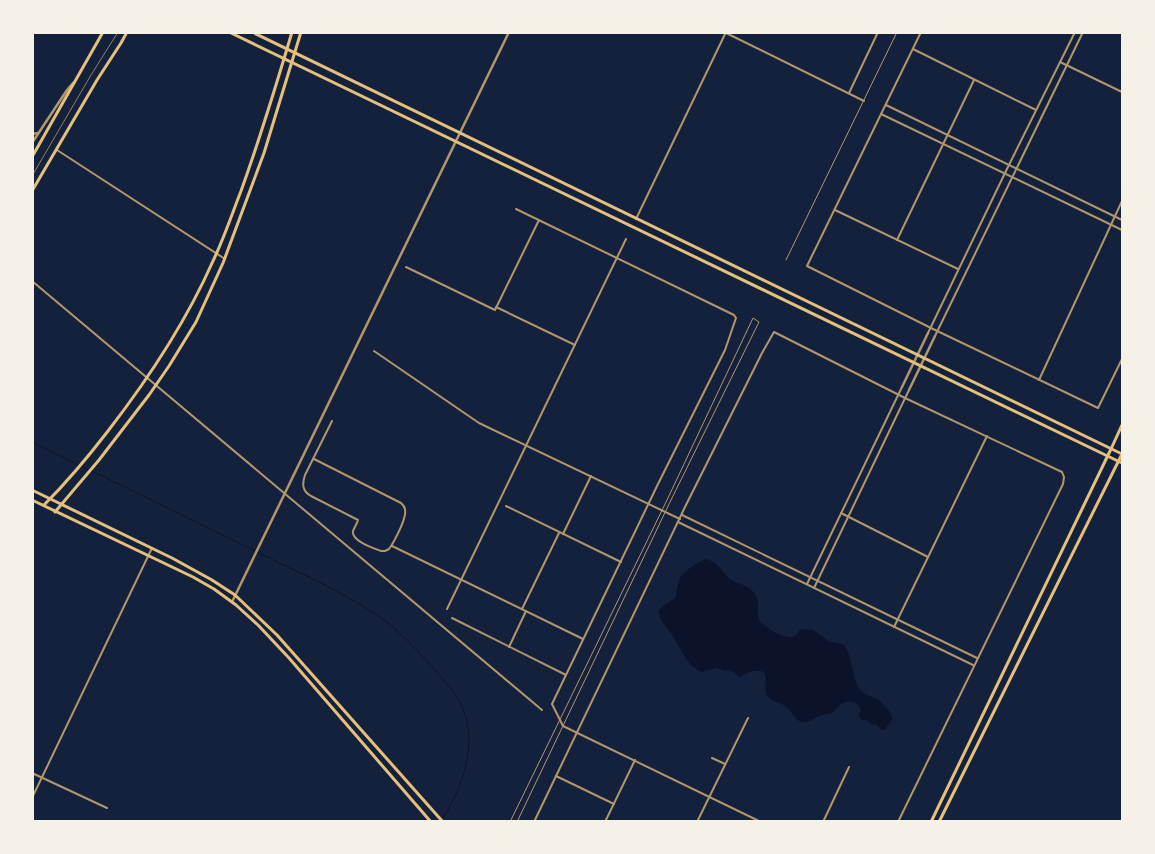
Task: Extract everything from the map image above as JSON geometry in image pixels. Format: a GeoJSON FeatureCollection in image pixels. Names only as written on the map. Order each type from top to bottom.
{"type":"FeatureCollection","features":[{"type":"Feature","properties":{"kind":"main road"},"geometry":{"type":"LineString","coordinates":[[32,157],[103,32]]}},
{"type":"Feature","properties":{"kind":"main road"},"geometry":{"type":"LineString","coordinates":[[32,191],[127,32]]}},
{"type":"Feature","properties":{"kind":"main road"},"geometry":{"type":"LineString","coordinates":[[229,32],[1121,463]]}},
{"type":"Feature","properties":{"kind":"main road"},"geometry":{"type":"LineString","coordinates":[[252,32],[1122,454],[1121,463],[939,822]]}},
{"type":"Feature","properties":{"kind":"main road"},"geometry":{"type":"LineString","coordinates":[[44,506],[70,478],[125,408],[161,358],[188,312],[216,253],[253,158],[292,32]]}},
{"type":"Feature","properties":{"kind":"main road"},"geometry":{"type":"LineString","coordinates":[[55,512],[80,483],[156,384],[196,322],[225,259],[264,153],[301,32]]}},
{"type":"Feature","properties":{"kind":"main road"},"geometry":{"type":"LineString","coordinates":[[770,292],[774,286]]}},
{"type":"Feature","properties":{"kind":"main road"},"geometry":{"type":"LineString","coordinates":[[931,822],[1094,487],[1122,425]]}},
{"type":"Feature","properties":{"kind":"main road"},"geometry":{"type":"LineString","coordinates":[[32,490],[200,573],[235,596],[277,635],[443,822]]}},
{"type":"Feature","properties":{"kind":"main road"},"geometry":{"type":"LineString","coordinates":[[32,500],[207,585],[232,602],[283,651],[431,822]]}},
{"type":"Feature","properties":{"kind":"street"},"geometry":{"type":"LineString","coordinates":[[232,602],[509,32]]}},
{"type":"Feature","properties":{"kind":"street"},"geometry":{"type":"LineString","coordinates":[[849,93],[878,32]]}},
{"type":"Feature","properties":{"kind":"street"},"geometry":{"type":"LineString","coordinates":[[921,32],[807,266],[1098,408],[1122,359]]}},
{"type":"Feature","properties":{"kind":"street"},"geometry":{"type":"LineString","coordinates":[[807,584],[1009,164],[1075,32]]}},
{"type":"Feature","properties":{"kind":"street"},"geometry":{"type":"LineString","coordinates":[[814,588],[1083,32]]}},
{"type":"Feature","properties":{"kind":"street"},"geometry":{"type":"LineString","coordinates":[[636,219],[725,33],[864,100]]}},
{"type":"Feature","properties":{"kind":"street"},"geometry":{"type":"LineString","coordinates":[[912,49],[1036,110]]}},
{"type":"Feature","properties":{"kind":"street"},"geometry":{"type":"LineString","coordinates":[[1060,62],[1122,92]]}},
{"type":"Feature","properties":{"kind":"street"},"geometry":{"type":"LineString","coordinates":[[32,143],[67,90],[77,79]]}},
{"type":"Feature","properties":{"kind":"street"},"geometry":{"type":"LineString","coordinates":[[897,240],[974,80]]}},
{"type":"Feature","properties":{"kind":"street"},"geometry":{"type":"LineString","coordinates":[[886,104],[1122,220]]}},
{"type":"Feature","properties":{"kind":"street"},"geometry":{"type":"LineString","coordinates":[[881,114],[1122,230]]}},
{"type":"Feature","properties":{"kind":"street"},"geometry":{"type":"LineString","coordinates":[[32,134],[38,133]]}},
{"type":"Feature","properties":{"kind":"street"},"geometry":{"type":"LineString","coordinates":[[57,150],[225,259]]}},
{"type":"Feature","properties":{"kind":"street"},"geometry":{"type":"LineString","coordinates":[[1039,380],[1122,201]]}},
{"type":"Feature","properties":{"kind":"street"},"geometry":{"type":"LineString","coordinates":[[516,210],[734,315],[736,318],[725,350],[552,704],[563,726],[761,822]]}},
{"type":"Feature","properties":{"kind":"street"},"geometry":{"type":"LineString","coordinates":[[834,210],[958,270]]}},
{"type":"Feature","properties":{"kind":"street"},"geometry":{"type":"LineString","coordinates":[[406,267],[495,310],[539,220]]}},
{"type":"Feature","properties":{"kind":"street"},"geometry":{"type":"LineString","coordinates":[[447,609],[626,239]]}},
{"type":"Feature","properties":{"kind":"street"},"geometry":{"type":"LineString","coordinates":[[32,280],[542,710]]}},
{"type":"Feature","properties":{"kind":"street"},"geometry":{"type":"LineString","coordinates":[[496,307],[575,345]]}},
{"type":"Feature","properties":{"kind":"street"},"geometry":{"type":"LineString","coordinates":[[534,822],[678,522],[774,332],[905,398],[1062,472],[1064,477],[1063,484],[898,822]]}},
{"type":"Feature","properties":{"kind":"street"},"geometry":{"type":"LineString","coordinates":[[374,351],[479,423],[680,519]]}},
{"type":"Feature","properties":{"kind":"street"},"geometry":{"type":"LineString","coordinates":[[314,459],[402,503],[406,513],[391,545],[385,551],[356,540],[353,531],[358,520],[307,494],[302,484],[332,421]]}},
{"type":"Feature","properties":{"kind":"street"},"geometry":{"type":"LineString","coordinates":[[894,627],[987,436]]}},
{"type":"Feature","properties":{"kind":"street"},"geometry":{"type":"LineString","coordinates":[[563,534],[591,476]]}},
{"type":"Feature","properties":{"kind":"street"},"geometry":{"type":"LineString","coordinates":[[506,506],[621,562]]}},
{"type":"Feature","properties":{"kind":"street"},"geometry":{"type":"LineString","coordinates":[[841,513],[928,557]]}},
{"type":"Feature","properties":{"kind":"street"},"geometry":{"type":"LineString","coordinates":[[682,515],[977,658]]}},
{"type":"Feature","properties":{"kind":"street"},"geometry":{"type":"LineString","coordinates":[[678,522],[974,666]]}},
{"type":"Feature","properties":{"kind":"street"},"geometry":{"type":"LineString","coordinates":[[522,609],[560,532]]}},
{"type":"Feature","properties":{"kind":"street"},"geometry":{"type":"LineString","coordinates":[[391,545],[583,639]]}},
{"type":"Feature","properties":{"kind":"street"},"geometry":{"type":"LineString","coordinates":[[32,798],[152,548]]}},
{"type":"Feature","properties":{"kind":"street"},"geometry":{"type":"LineString","coordinates":[[509,647],[526,611]]}},
{"type":"Feature","properties":{"kind":"street"},"geometry":{"type":"LineString","coordinates":[[452,618],[566,675]]}},
{"type":"Feature","properties":{"kind":"street"},"geometry":{"type":"LineString","coordinates":[[697,822],[748,718]]}},
{"type":"Feature","properties":{"kind":"street"},"geometry":{"type":"LineString","coordinates":[[712,758],[725,764]]}},
{"type":"Feature","properties":{"kind":"street"},"geometry":{"type":"LineString","coordinates":[[606,821],[635,760]]}},
{"type":"Feature","properties":{"kind":"street"},"geometry":{"type":"LineString","coordinates":[[823,822],[849,767]]}},
{"type":"Feature","properties":{"kind":"street"},"geometry":{"type":"LineString","coordinates":[[32,773],[107,808]]}},
{"type":"Feature","properties":{"kind":"street"},"geometry":{"type":"LineString","coordinates":[[556,776],[614,804]]}},
{"type":"Feature","properties":{"kind":"lane"},"geometry":{"type":"LineString","coordinates":[[786,260],[897,32]]}},
{"type":"Feature","properties":{"kind":"lane"},"geometry":{"type":"LineString","coordinates":[[510,822],[662,510],[752,318],[759,322],[517,822]]}},
{"type":"Feature","properties":{"kind":"water"},"geometry":{"type":"Polygon","coordinates":[[[706,559],[717,565],[730,579],[748,587],[754,592],[759,620],[765,626],[786,637],[795,636],[800,629],[813,630],[830,642],[843,644],[847,649],[861,691],[881,702],[893,718],[885,730],[882,730],[876,724],[872,725],[865,719],[863,721],[858,716],[861,711],[860,708],[852,702],[843,703],[832,713],[820,715],[807,722],[803,722],[796,718],[784,705],[767,695],[764,672],[752,672],[740,677],[731,670],[725,671],[717,668],[702,672],[692,666],[662,620],[659,610],[675,598],[682,575],[706,559]]]}},
{"type":"Feature","properties":{"kind":"waterway"},"geometry":{"type":"LineString","coordinates":[[32,442],[89,470]]}},
{"type":"Feature","properties":{"kind":"waterway"},"geometry":{"type":"LineString","coordinates":[[92,471],[342,594],[371,611],[406,639],[451,688],[461,704],[467,722],[469,735],[467,761],[460,785],[443,819]]}},
{"type":"Feature","properties":{"kind":"railway"},"geometry":{"type":"LineString","coordinates":[[32,176],[118,32]]}}]}
